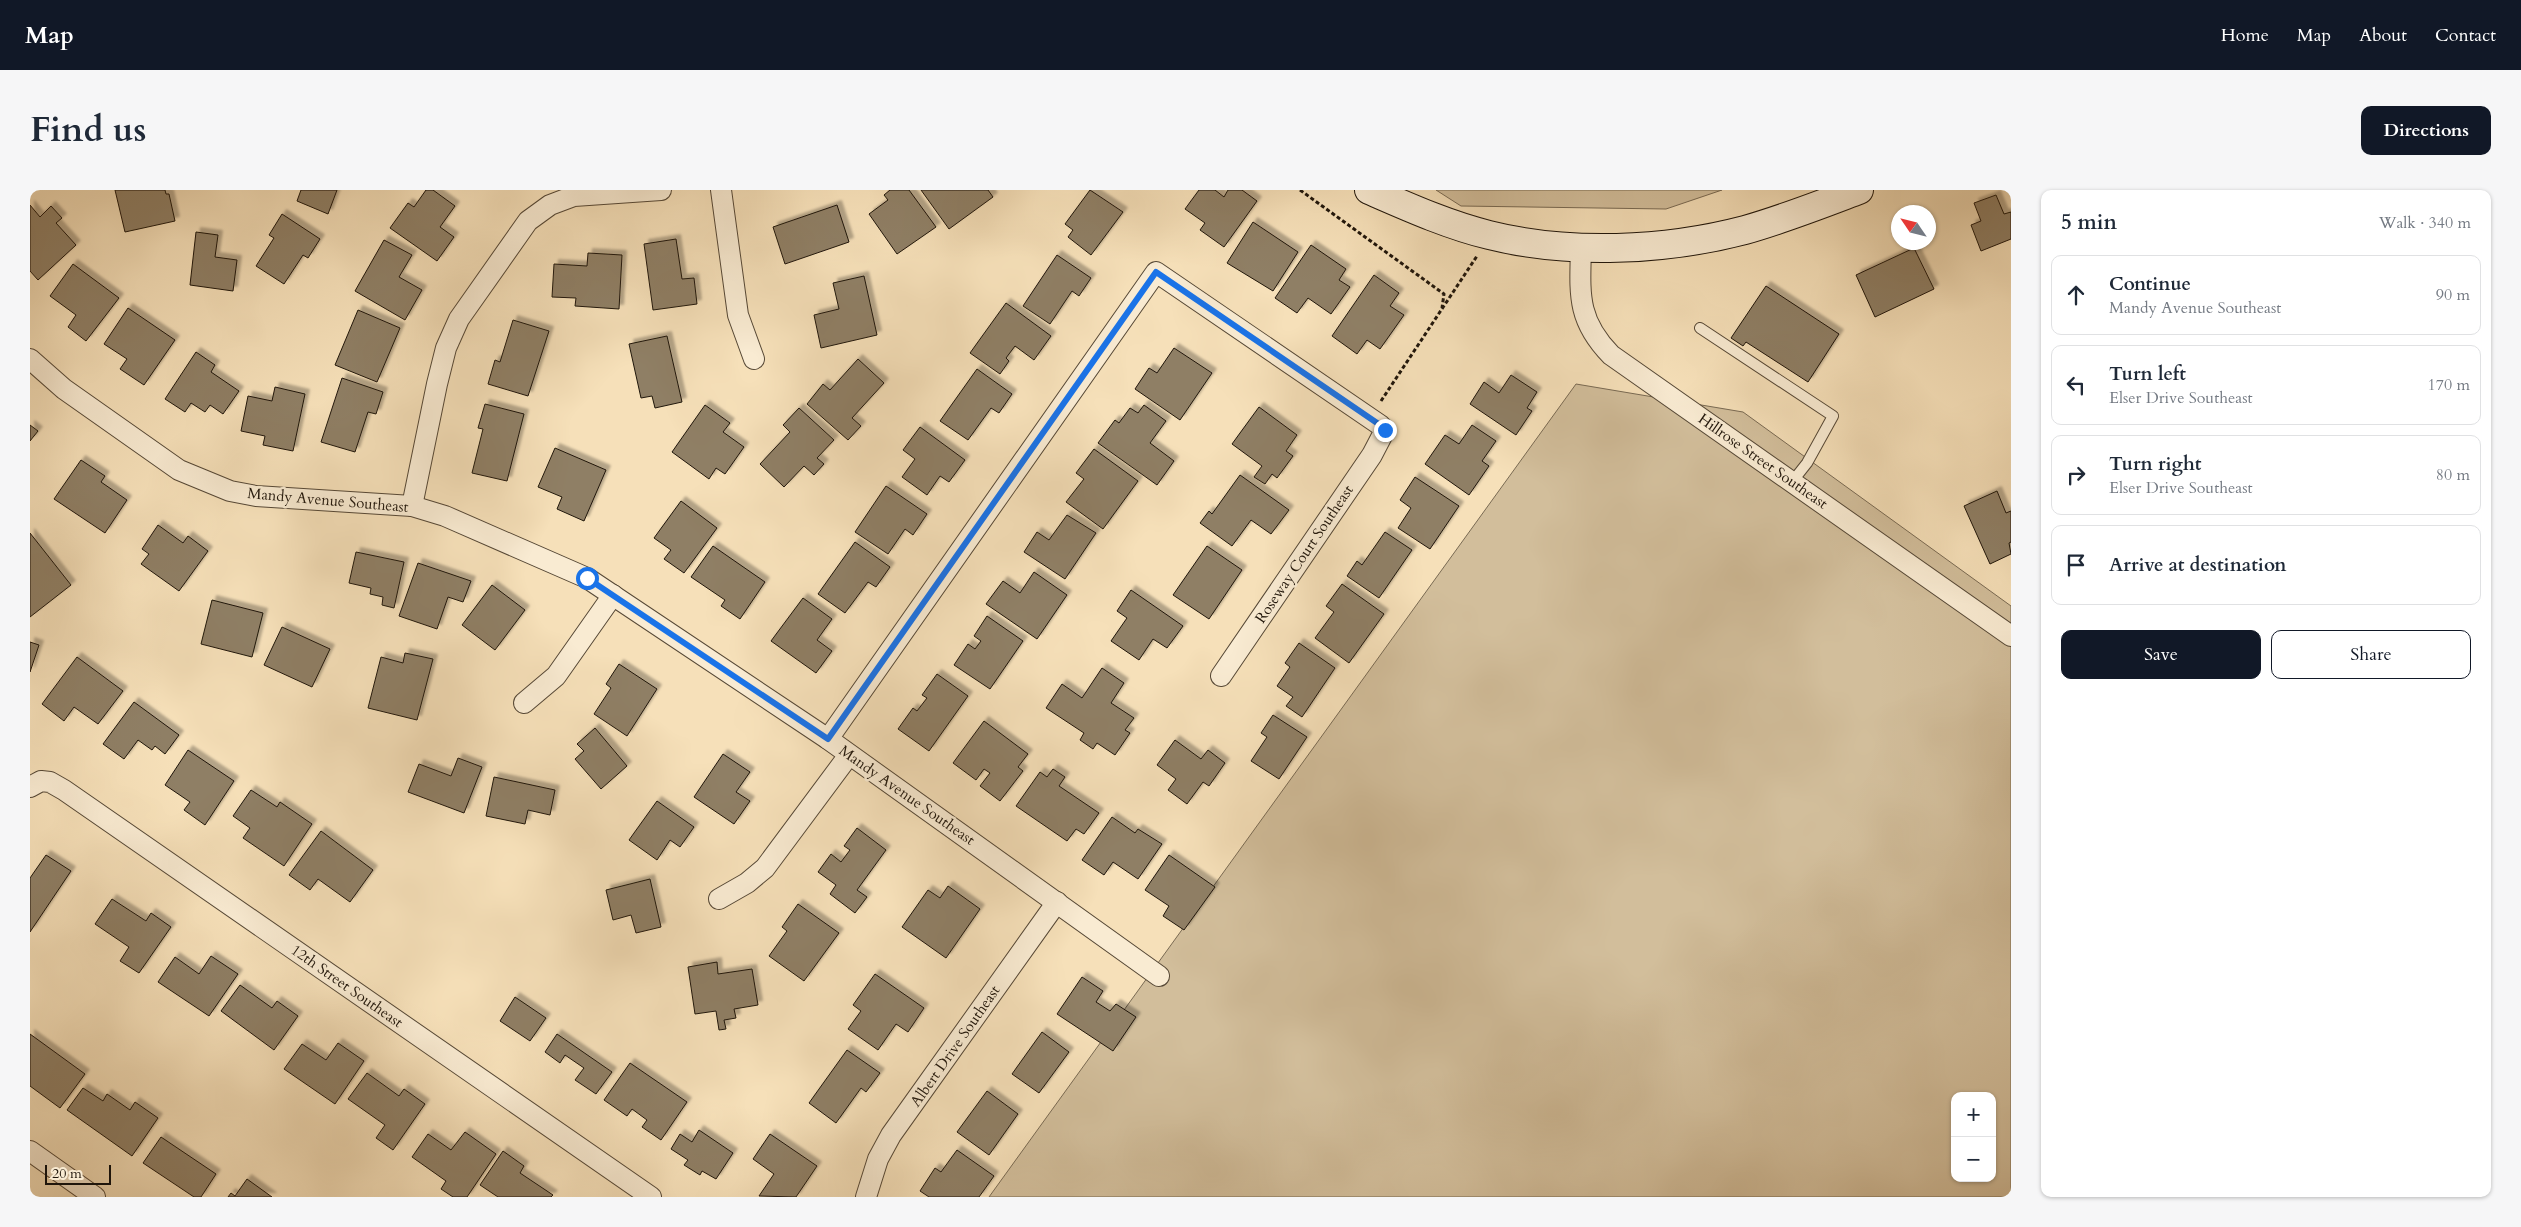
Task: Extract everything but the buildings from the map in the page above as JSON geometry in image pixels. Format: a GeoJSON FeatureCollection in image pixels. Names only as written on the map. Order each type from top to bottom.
{"type":"FeatureCollection","features":[{"type":"Feature","properties":{"kind":"main road"},"geometry":{"type":"LineString","coordinates":[[1369,190],[1434,217],[1490,235],[1553,246],[1633,247],[1703,238],[1745,230],[1859,190]]}},
{"type":"Feature","properties":{"kind":"street"},"geometry":{"type":"LineString","coordinates":[[412,506],[446,348],[458,319],[528,221],[550,205],[574,196],[661,190]]}},
{"type":"Feature","properties":{"kind":"street"},"geometry":{"type":"LineString","coordinates":[[721,190],[738,315],[754,359]]}},
{"type":"Feature","properties":{"kind":"street","name":"Hillrose Street Southeast"},"geometry":{"type":"LineString","coordinates":[[1581,246],[1582,309],[1596,339],[1611,355],[1792,482],[2002,620],[2011,636]]}},
{"type":"Feature","properties":{"kind":"street"},"geometry":{"type":"LineString","coordinates":[[828,739],[1156,272],[1377,424]]}},
{"type":"Feature","properties":{"kind":"street","name":"Mandy Avenue Southeast"},"geometry":{"type":"LineString","coordinates":[[30,359],[64,389],[179,470],[230,491],[256,496],[412,506],[445,516],[587,578],[828,739],[1159,976]]}},
{"type":"Feature","properties":{"kind":"street","name":"Roseway Court Southeast"},"geometry":{"type":"LineString","coordinates":[[1221,676],[1372,455],[1377,424]]}},
{"type":"Feature","properties":{"kind":"street"},"geometry":{"type":"LineString","coordinates":[[524,703],[556,676],[613,595]]}},
{"type":"Feature","properties":{"kind":"street"},"geometry":{"type":"LineString","coordinates":[[719,899],[748,883],[765,868],[849,755]]}},
{"type":"Feature","properties":{"kind":"street","name":"12th Street Southeast"},"geometry":{"type":"LineString","coordinates":[[35,784],[50,782],[72,795],[651,1197]]}},
{"type":"Feature","properties":{"kind":"street","name":"Albert Drive Southeast"},"geometry":{"type":"LineString","coordinates":[[866,1197],[878,1158],[891,1135],[1057,902]]}},
{"type":"Feature","properties":{"kind":"street"},"geometry":{"type":"LineString","coordinates":[[30,1151],[95,1197]]}},
{"type":"Feature","properties":{"kind":"lane"},"geometry":{"type":"LineString","coordinates":[[1700,328],[1834,416],[1807,463],[1792,482]]}},
{"type":"Feature","properties":{"kind":"path"},"geometry":{"type":"LineString","coordinates":[[1300,190],[1444,294],[1441,310]]}},
{"type":"Feature","properties":{"kind":"path"},"geometry":{"type":"LineString","coordinates":[[1377,424],[1441,310],[1490,235]]}},
{"type":"Feature","properties":{"kind":"shaded area"},"geometry":{"type":"Polygon","coordinates":[[[1436,190],[1722,190],[1666,209],[1461,206],[1436,190]]]}},
{"type":"Feature","properties":{"kind":"shaded area"},"geometry":{"type":"Polygon","coordinates":[[[1576,384],[1743,412],[2011,606],[2011,1197],[989,1197],[1576,384]]]}},
{"type":"Feature","properties":{"kind":"route"},"geometry":{"type":"LineString","coordinates":[[587,578],[828,739],[1156,272],[1385,430]]}}]}
